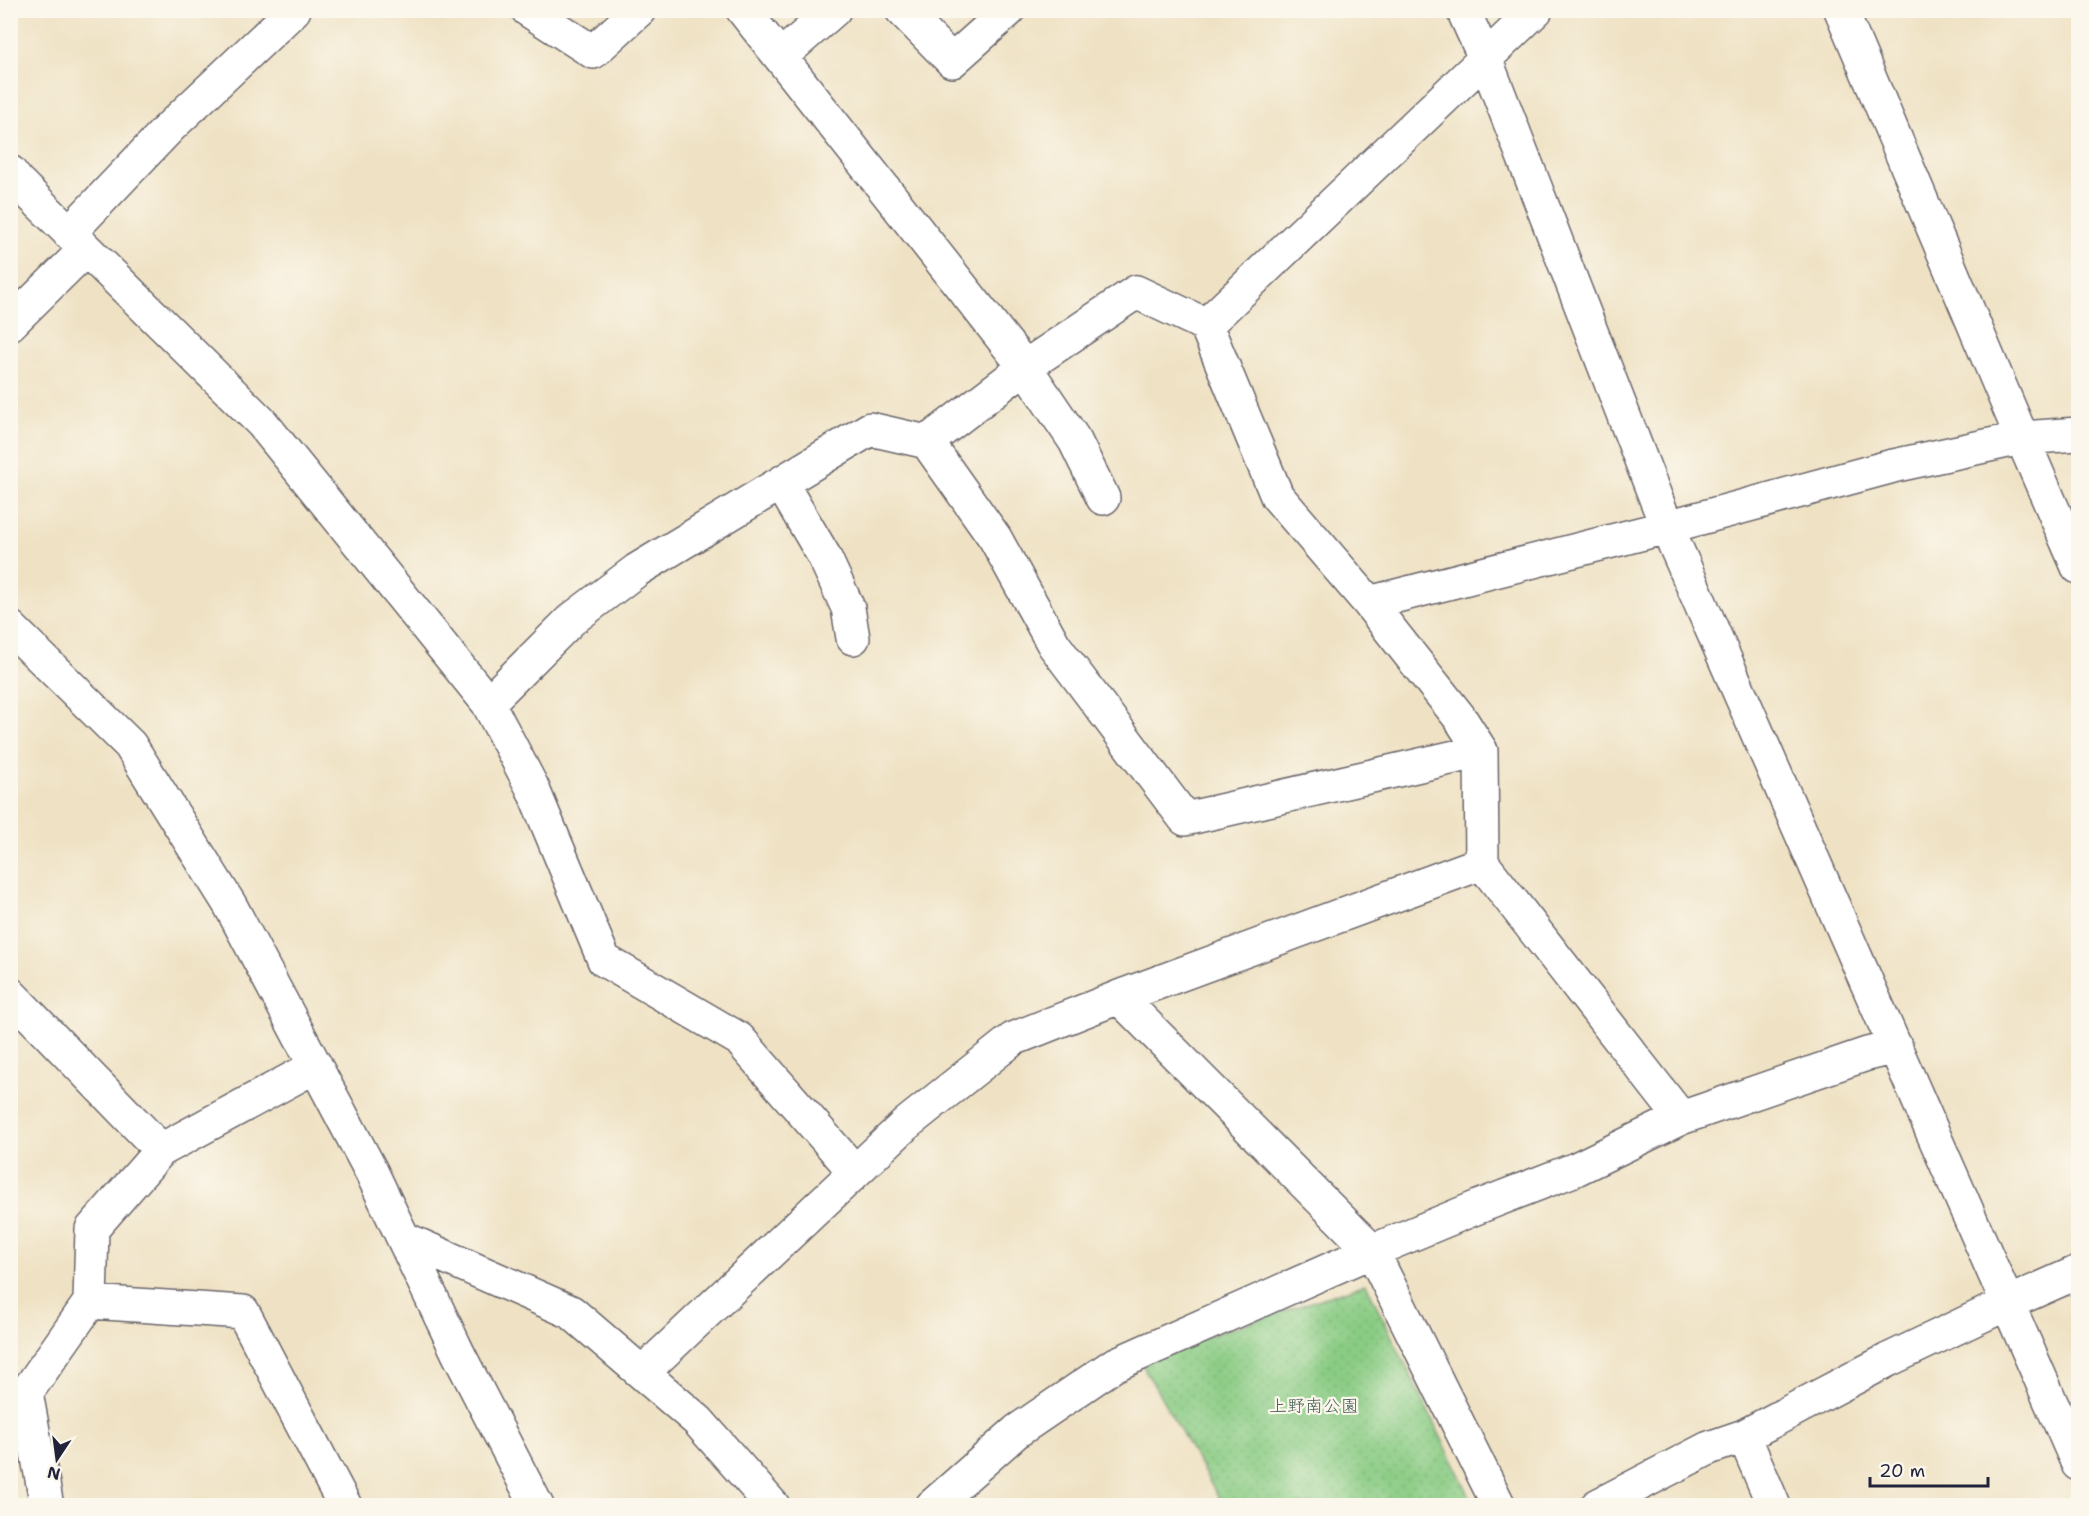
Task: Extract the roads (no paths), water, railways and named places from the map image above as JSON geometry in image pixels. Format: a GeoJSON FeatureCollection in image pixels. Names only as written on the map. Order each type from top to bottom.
{"type":"FeatureCollection","features":[{"type":"Feature","properties":{"kind":"street"},"geometry":{"type":"LineString","coordinates":[[10,324],[170,127],[294,10]]}},
{"type":"Feature","properties":{"kind":"street"},"geometry":{"type":"LineString","coordinates":[[528,10],[593,52],[639,10]]}},
{"type":"Feature","properties":{"kind":"street"},"geometry":{"type":"LineString","coordinates":[[743,10],[1025,368],[1075,441],[1103,498]]}},
{"type":"Feature","properties":{"kind":"street"},"geometry":{"type":"LineString","coordinates":[[780,57],[834,10]]}},
{"type":"Feature","properties":{"kind":"street"},"geometry":{"type":"LineString","coordinates":[[903,10],[952,62],[1009,10]]}},
{"type":"Feature","properties":{"kind":"street"},"geometry":{"type":"LineString","coordinates":[[1463,10],[1485,58],[1667,527],[2079,1464]]}},
{"type":"Feature","properties":{"kind":"street"},"geometry":{"type":"LineString","coordinates":[[1206,325],[1536,10]]}},
{"type":"Feature","properties":{"kind":"street"},"geometry":{"type":"LineString","coordinates":[[1841,10],[2079,567]]}},
{"type":"Feature","properties":{"kind":"street"},"geometry":{"type":"LineString","coordinates":[[10,172],[262,423],[488,703],[532,786],[604,960],[739,1039],[855,1172]]}},
{"type":"Feature","properties":{"kind":"street"},"geometry":{"type":"LineString","coordinates":[[927,442],[1025,368],[1136,292],[1206,325],[1277,496],[1369,603],[1460,718],[1481,751],[1482,863],[1681,1118]]}},
{"type":"Feature","properties":{"kind":"street"},"geometry":{"type":"LineString","coordinates":[[488,703],[571,620],[637,570],[870,429],[927,442],[995,538],[1054,645],[1185,819],[1481,751]]}},
{"type":"Feature","properties":{"kind":"street"},"geometry":{"type":"LineString","coordinates":[[1369,603],[1667,527],[1893,466],[2022,438],[2079,434]]}},
{"type":"Feature","properties":{"kind":"street"},"geometry":{"type":"LineString","coordinates":[[781,483],[824,556],[848,608],[853,638]]}},
{"type":"Feature","properties":{"kind":"street"},"geometry":{"type":"LineString","coordinates":[[10,627],[130,744],[230,905],[371,1171],[459,1355],[537,1506]]}},
{"type":"Feature","properties":{"kind":"street"},"geometry":{"type":"LineString","coordinates":[[642,1373],[906,1124],[1013,1039],[1119,997],[1482,863]]}},
{"type":"Feature","properties":{"kind":"street"},"geometry":{"type":"LineString","coordinates":[[10,994],[161,1150]]}},
{"type":"Feature","properties":{"kind":"street"},"geometry":{"type":"LineString","coordinates":[[1119,997],[1372,1251],[1499,1506]]}},
{"type":"Feature","properties":{"kind":"street"},"geometry":{"type":"LineString","coordinates":[[932,1506],[1017,1431],[1114,1365],[1372,1251],[1576,1169],[1681,1118],[1867,1054],[1896,1047]]}},
{"type":"Feature","properties":{"kind":"street"},"geometry":{"type":"LineString","coordinates":[[47,1506],[25,1378],[90,1302],[92,1229],[161,1150],[316,1066]]}},
{"type":"Feature","properties":{"kind":"street"},"geometry":{"type":"LineString","coordinates":[[405,1239],[571,1312],[698,1421],[773,1506]]}},
{"type":"Feature","properties":{"kind":"street"},"geometry":{"type":"LineString","coordinates":[[1597,1506],[1709,1448],[1744,1436],[1888,1360],[2079,1272]]}},
{"type":"Feature","properties":{"kind":"street"},"geometry":{"type":"LineString","coordinates":[[90,1302],[243,1312],[345,1506]]}},
{"type":"Feature","properties":{"kind":"street"},"geometry":{"type":"LineString","coordinates":[[1744,1436],[1774,1506]]}},
{"type":"Feature","properties":{"kind":"park label","name":"上野南公園"},"geometry":{"type":"Point","coordinates":[1314,1406]}}]}
